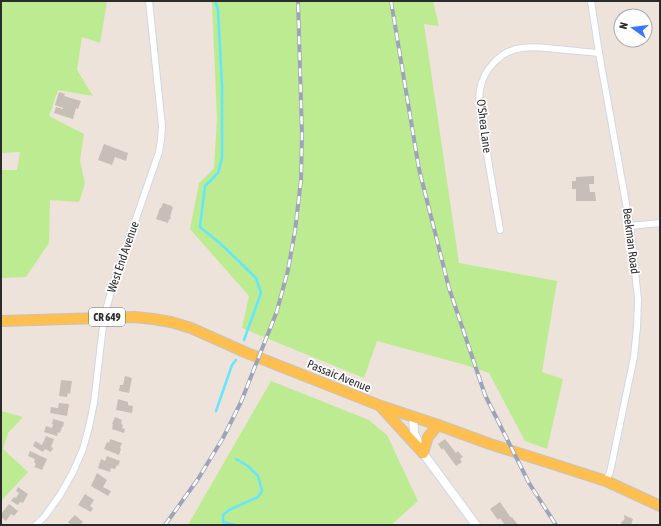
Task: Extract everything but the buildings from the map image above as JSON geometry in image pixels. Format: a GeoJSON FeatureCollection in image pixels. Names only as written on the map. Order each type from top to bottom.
{"type":"FeatureCollection","features":[{"type":"Feature","properties":{"kind":"main road","name":"Passaic Avenue"},"geometry":{"type":"LineString","coordinates":[[1,321],[135,317],[171,322],[191,328],[247,353],[381,406],[501,448],[606,481],[660,506]]}},
{"type":"Feature","properties":{"kind":"main road"},"geometry":{"type":"LineString","coordinates":[[381,406],[423,453]]}},
{"type":"Feature","properties":{"kind":"main road"},"geometry":{"type":"LineString","coordinates":[[423,453],[428,437],[438,425]]}},
{"type":"Feature","properties":{"kind":"street","name":"West End Avenue"},"geometry":{"type":"LineString","coordinates":[[36,525],[45,516],[60,495],[73,472],[83,449],[94,403],[104,317],[112,288],[159,152],[161,140],[161,119],[149,1]]}},
{"type":"Feature","properties":{"kind":"street","name":"Beekman Road"},"geometry":{"type":"LineString","coordinates":[[591,1],[630,226],[638,299],[634,357],[610,472],[606,481]]}},
{"type":"Feature","properties":{"kind":"street","name":"O'Shea Lane"},"geometry":{"type":"LineString","coordinates":[[500,230],[479,104],[480,90],[489,68],[498,58],[521,48],[534,47],[599,53]]}},
{"type":"Feature","properties":{"kind":"street"},"geometry":{"type":"LineString","coordinates":[[630,226],[660,223]]}},
{"type":"Feature","properties":{"kind":"street"},"geometry":{"type":"LineString","coordinates":[[413,417],[414,433],[423,453],[474,524]]}},
{"type":"Feature","properties":{"kind":"green space"},"geometry":{"type":"Polygon","coordinates":[[[1,1],[107,2],[100,43],[82,37],[77,70],[93,96],[58,90],[49,116],[84,134],[80,160],[85,184],[79,202],[50,200],[49,243],[26,277],[1,278],[1,170],[17,170],[20,152],[1,153],[1,1]]]}},
{"type":"Feature","properties":{"kind":"green space"},"geometry":{"type":"Polygon","coordinates":[[[211,1],[433,1],[439,26],[424,24],[459,263],[557,281],[542,372],[563,379],[547,449],[525,441],[489,373],[462,364],[377,341],[364,378],[242,328],[249,296],[190,229],[199,183],[214,168],[217,119],[211,1]]]}},
{"type":"Feature","properties":{"kind":"green space"},"geometry":{"type":"Polygon","coordinates":[[[271,381],[369,420],[387,435],[418,501],[391,525],[188,525],[271,381]]]}},
{"type":"Feature","properties":{"kind":"green space"},"geometry":{"type":"Polygon","coordinates":[[[1,411],[23,417],[8,433],[3,449],[28,472],[1,501],[1,411]]]}},
{"type":"Feature","properties":{"kind":"waterway"},"geometry":{"type":"LineString","coordinates":[[215,1],[218,10],[222,86],[222,158],[218,173],[205,186],[200,227],[221,244],[256,278],[261,293],[244,340]]}},
{"type":"Feature","properties":{"kind":"waterway"},"geometry":{"type":"LineString","coordinates":[[216,411],[232,365],[236,360]]}},
{"type":"Feature","properties":{"kind":"waterway"},"geometry":{"type":"LineString","coordinates":[[235,525],[223,522],[223,515],[229,510],[258,497],[262,491],[258,476],[248,466],[236,459]]}},
{"type":"Feature","properties":{"kind":"railway"},"geometry":{"type":"LineString","coordinates":[[165,525],[198,479],[223,438],[241,402],[277,311],[288,270],[295,231],[301,180],[302,135],[298,1]]}},
{"type":"Feature","properties":{"kind":"railway"},"geometry":{"type":"LineString","coordinates":[[391,1],[419,169],[449,288],[485,395],[529,483],[556,525]]}}]}
